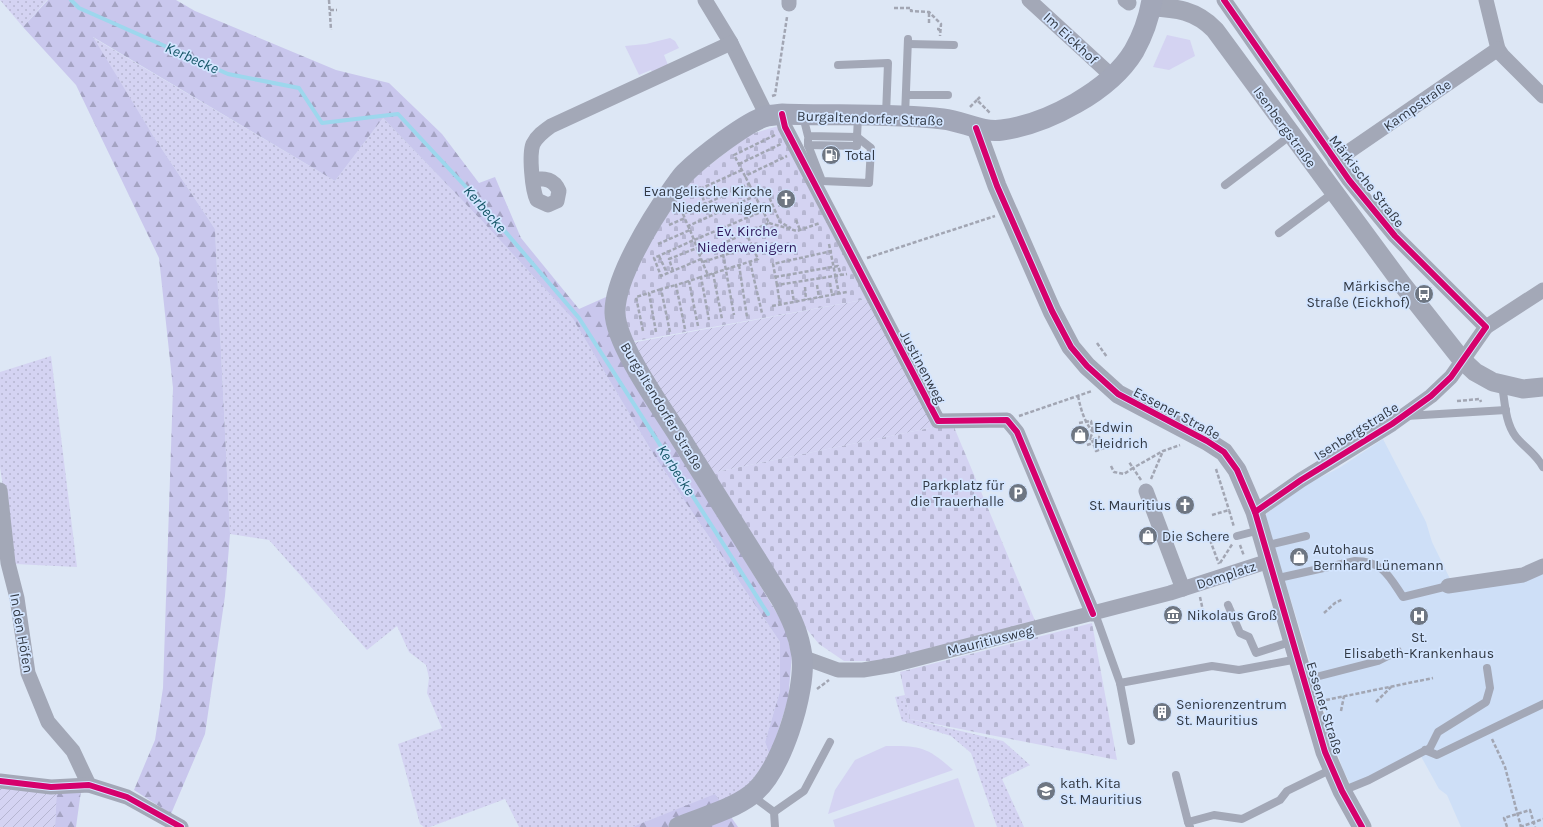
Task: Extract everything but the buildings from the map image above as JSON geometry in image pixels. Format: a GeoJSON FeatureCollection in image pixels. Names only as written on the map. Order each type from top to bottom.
{"type":"FeatureCollection","features":[{"type":"Feature","properties":{"kind":"main road","name":"Burgaltendorfer Straße"},"geometry":{"type":"LineString","coordinates":[[679,827],[739,803],[751,795],[764,782],[780,753],[794,712],[800,687],[802,657],[799,638],[789,614],[645,381],[622,339],[615,313],[617,294],[624,272],[663,203],[684,174],[695,164],[748,126],[778,116],[858,116],[944,119],[976,128],[1001,130],[1036,122],[1072,106],[1113,77],[1134,52],[1146,25],[1151,3]]}},
{"type":"Feature","properties":{"kind":"street","name":"Justinenweg"},"geometry":{"type":"LineString","coordinates":[[705,0],[785,127],[826,224],[858,267],[938,421],[1007,420]]}},
{"type":"Feature","properties":{"kind":"street","name":"Im Eickhof"},"geometry":{"type":"LineString","coordinates":[[1030,0],[1113,77]]}},
{"type":"Feature","properties":{"kind":"street","name":"Märkische Straße"},"geometry":{"type":"LineString","coordinates":[[1224,0],[1335,161],[1395,236],[1486,327]]}},
{"type":"Feature","properties":{"kind":"street"},"geometry":{"type":"LineString","coordinates":[[1486,0],[1498,48],[1502,55],[1543,96]]}},
{"type":"Feature","properties":{"kind":"street","name":"Isenbergstraße"},"geometry":{"type":"LineString","coordinates":[[1151,3],[1187,10],[1209,24],[1420,309],[1462,360],[1475,372],[1494,382]]}},
{"type":"Feature","properties":{"kind":"street"},"geometry":{"type":"LineString","coordinates":[[533,179],[532,148],[540,135],[551,126],[731,43]]}},
{"type":"Feature","properties":{"kind":"street","name":"Kampstraße"},"geometry":{"type":"LineString","coordinates":[[1335,161],[1498,48]]}},
{"type":"Feature","properties":{"kind":"street","name":"Essener Straße"},"geometry":{"type":"LineString","coordinates":[[976,128],[1009,212],[1061,329],[1071,347],[1087,366],[1108,386],[1131,402],[1203,439],[1224,452],[1237,470],[1262,537],[1310,703],[1332,769],[1360,826]]}},
{"type":"Feature","properties":{"kind":"street"},"geometry":{"type":"LineString","coordinates":[[1462,360],[1486,327],[1543,290]]}},
{"type":"Feature","properties":{"kind":"street","name":"Isenbergstraße"},"geometry":{"type":"LineString","coordinates":[[1262,537],[1301,480],[1403,416],[1440,388],[1451,377],[1462,360]]}},
{"type":"Feature","properties":{"kind":"street"},"geometry":{"type":"LineString","coordinates":[[1494,382],[1523,389],[1543,387]]}},
{"type":"Feature","properties":{"kind":"street"},"geometry":{"type":"LineString","coordinates":[[1007,420],[1017,432],[1093,614]]}},
{"type":"Feature","properties":{"kind":"street","name":"In den Höfen"},"geometry":{"type":"LineString","coordinates":[[0,490],[8,562],[17,598],[28,674],[48,722],[73,751],[89,785]]}},
{"type":"Feature","properties":{"kind":"street","name":"Domplatz"},"geometry":{"type":"LineString","coordinates":[[1146,491],[1186,588],[1221,570],[1262,537]]}},
{"type":"Feature","properties":{"kind":"street"},"geometry":{"type":"LineString","coordinates":[[1448,586],[1523,574],[1543,566]]}},
{"type":"Feature","properties":{"kind":"street","name":"Mauritiusweg"},"geometry":{"type":"LineString","coordinates":[[802,657],[838,670],[864,670],[893,665],[1093,614],[1186,588]]}},
{"type":"Feature","properties":{"kind":"street"},"geometry":{"type":"LineString","coordinates":[[0,781],[51,787],[89,785],[127,797],[181,827]]}},
{"type":"Feature","properties":{"kind":"lane"},"geometry":{"type":"LineString","coordinates":[[895,117],[906,95],[908,41],[954,45]]}},
{"type":"Feature","properties":{"kind":"lane"},"geometry":{"type":"LineString","coordinates":[[838,65],[888,63],[895,117]]}},
{"type":"Feature","properties":{"kind":"lane"},"geometry":{"type":"LineString","coordinates":[[906,95],[948,95]]}},
{"type":"Feature","properties":{"kind":"lane"},"geometry":{"type":"LineString","coordinates":[[778,116],[808,136],[857,137],[871,148],[869,183],[822,181],[808,145],[808,136]]}},
{"type":"Feature","properties":{"kind":"lane"},"geometry":{"type":"LineString","coordinates":[[808,145],[857,146],[858,116]]}},
{"type":"Feature","properties":{"kind":"lane"},"geometry":{"type":"LineString","coordinates":[[1225,185],[1291,135]]}},
{"type":"Feature","properties":{"kind":"lane"},"geometry":{"type":"LineString","coordinates":[[1279,233],[1333,193]]}},
{"type":"Feature","properties":{"kind":"lane"},"geometry":{"type":"LineString","coordinates":[[1494,382],[1506,410],[1510,428],[1536,456],[1543,468]]}},
{"type":"Feature","properties":{"kind":"lane"},"geometry":{"type":"LineString","coordinates":[[1403,416],[1506,410]]}},
{"type":"Feature","properties":{"kind":"lane"},"geometry":{"type":"LineString","coordinates":[[1237,536],[1306,536]]}},
{"type":"Feature","properties":{"kind":"lane"},"geometry":{"type":"LineString","coordinates":[[1274,579],[1365,561],[1381,567],[1403,597],[1448,586]]}},
{"type":"Feature","properties":{"kind":"lane"},"geometry":{"type":"LineString","coordinates":[[1228,605],[1240,633],[1249,636],[1256,653],[1293,641]]}},
{"type":"Feature","properties":{"kind":"lane"},"geometry":{"type":"LineString","coordinates":[[1093,614],[1097,619],[1120,683],[1131,741]]}},
{"type":"Feature","properties":{"kind":"lane"},"geometry":{"type":"LineString","coordinates":[[1304,680],[1378,661],[1398,651]]}},
{"type":"Feature","properties":{"kind":"lane"},"geometry":{"type":"LineString","coordinates":[[1120,683],[1212,666],[1239,670],[1298,659]]}},
{"type":"Feature","properties":{"kind":"lane"},"geometry":{"type":"LineString","coordinates":[[1342,791],[1369,780],[1430,748],[1438,732],[1486,702],[1490,688],[1486,668]]}},
{"type":"Feature","properties":{"kind":"lane"},"geometry":{"type":"LineString","coordinates":[[1425,750],[1437,755],[1543,704]]}},
{"type":"Feature","properties":{"kind":"lane"},"geometry":{"type":"LineString","coordinates":[[774,812],[804,791],[830,742]]}},
{"type":"Feature","properties":{"kind":"lane","name":"Essener Straße"},"geometry":{"type":"LineString","coordinates":[[1176,775],[1189,824],[1214,815],[1242,819],[1280,800],[1287,791],[1332,769]]}},
{"type":"Feature","properties":{"kind":"lane"},"geometry":{"type":"LineString","coordinates":[[751,795],[774,812],[775,827]]}},
{"type":"Feature","properties":{"kind":"path"},"geometry":{"type":"LineString","coordinates":[[329,0],[331,30]]}},
{"type":"Feature","properties":{"kind":"path"},"geometry":{"type":"LineString","coordinates":[[769,223],[734,155],[778,116],[775,95],[789,2]]}},
{"type":"Feature","properties":{"kind":"path"},"geometry":{"type":"LineString","coordinates":[[894,8],[911,8],[910,12],[929,12],[941,24],[939,29]]}},
{"type":"Feature","properties":{"kind":"path"},"geometry":{"type":"LineString","coordinates":[[330,10],[337,10]]}},
{"type":"Feature","properties":{"kind":"path"},"geometry":{"type":"LineString","coordinates":[[929,12],[929,23]]}},
{"type":"Feature","properties":{"kind":"path"},"geometry":{"type":"LineString","coordinates":[[970,107],[977,100]]}},
{"type":"Feature","properties":{"kind":"path"},"geometry":{"type":"LineString","coordinates":[[739,164],[785,142]]}},
{"type":"Feature","properties":{"kind":"path"},"geometry":{"type":"LineString","coordinates":[[745,176],[791,154]]}},
{"type":"Feature","properties":{"kind":"path"},"geometry":{"type":"LineString","coordinates":[[705,204],[700,189],[742,170]]}},
{"type":"Feature","properties":{"kind":"path"},"geometry":{"type":"LineString","coordinates":[[708,275],[683,214],[749,184]]}},
{"type":"Feature","properties":{"kind":"path"},"geometry":{"type":"LineString","coordinates":[[768,189],[766,190],[780,222],[798,230]]}},
{"type":"Feature","properties":{"kind":"path"},"geometry":{"type":"LineString","coordinates":[[688,226],[755,196]]}},
{"type":"Feature","properties":{"kind":"path"},"geometry":{"type":"LineString","coordinates":[[752,246],[702,260],[662,276],[654,258],[763,211]]}},
{"type":"Feature","properties":{"kind":"path"},"geometry":{"type":"LineString","coordinates":[[777,285],[841,275],[858,267],[1009,212]]}},
{"type":"Feature","properties":{"kind":"path"},"geometry":{"type":"LineString","coordinates":[[667,228],[685,218]]}},
{"type":"Feature","properties":{"kind":"path"},"geometry":{"type":"LineString","coordinates":[[796,220],[798,230]]}},
{"type":"Feature","properties":{"kind":"path"},"geometry":{"type":"LineString","coordinates":[[699,254],[769,223],[798,230],[826,224]]}},
{"type":"Feature","properties":{"kind":"path"},"geometry":{"type":"LineString","coordinates":[[658,244],[690,230]]}},
{"type":"Feature","properties":{"kind":"path"},"geometry":{"type":"LineString","coordinates":[[643,331],[636,297],[758,259],[746,233]]}},
{"type":"Feature","properties":{"kind":"path"},"geometry":{"type":"LineString","coordinates":[[826,237],[832,251],[839,294]]}},
{"type":"Feature","properties":{"kind":"path"},"geometry":{"type":"LineString","coordinates":[[668,259],[697,248]]}},
{"type":"Feature","properties":{"kind":"path"},"geometry":{"type":"LineString","coordinates":[[780,305],[772,264],[832,251]]}},
{"type":"Feature","properties":{"kind":"path"},"geometry":{"type":"LineString","coordinates":[[666,253],[673,271]]}},
{"type":"Feature","properties":{"kind":"path"},"geometry":{"type":"LineString","coordinates":[[723,254],[734,315]]}},
{"type":"Feature","properties":{"kind":"path"},"geometry":{"type":"LineString","coordinates":[[659,256],[667,273]]}},
{"type":"Feature","properties":{"kind":"path"},"geometry":{"type":"LineString","coordinates":[[750,262],[762,313]]}},
{"type":"Feature","properties":{"kind":"path"},"geometry":{"type":"LineString","coordinates":[[739,265],[747,317]]}},
{"type":"Feature","properties":{"kind":"path"},"geometry":{"type":"LineString","coordinates":[[775,277],[835,266],[838,266],[841,275]]}},
{"type":"Feature","properties":{"kind":"path"},"geometry":{"type":"LineString","coordinates":[[713,273],[722,319]]}},
{"type":"Feature","properties":{"kind":"path"},"geometry":{"type":"LineString","coordinates":[[701,277],[709,320]]}},
{"type":"Feature","properties":{"kind":"path"},"geometry":{"type":"LineString","coordinates":[[689,281],[698,326]]}},
{"type":"Feature","properties":{"kind":"path"},"geometry":{"type":"LineString","coordinates":[[830,283],[832,295]]}},
{"type":"Feature","properties":{"kind":"path"},"geometry":{"type":"LineString","coordinates":[[676,285],[685,329]]}},
{"type":"Feature","properties":{"kind":"path"},"geometry":{"type":"LineString","coordinates":[[817,285],[820,298]]}},
{"type":"Feature","properties":{"kind":"path"},"geometry":{"type":"LineString","coordinates":[[805,287],[806,300]]}},
{"type":"Feature","properties":{"kind":"path"},"geometry":{"type":"LineString","coordinates":[[661,289],[670,332]]}},
{"type":"Feature","properties":{"kind":"path"},"geometry":{"type":"LineString","coordinates":[[792,290],[794,302]]}},
{"type":"Feature","properties":{"kind":"path"},"geometry":{"type":"LineString","coordinates":[[772,306],[847,292]]}},
{"type":"Feature","properties":{"kind":"path"},"geometry":{"type":"LineString","coordinates":[[649,293],[656,332]]}},
{"type":"Feature","properties":{"kind":"path"},"geometry":{"type":"LineString","coordinates":[[1097,343],[1107,357]]}},
{"type":"Feature","properties":{"kind":"path"},"geometry":{"type":"LineString","coordinates":[[1007,420],[1108,386]]}},
{"type":"Feature","properties":{"kind":"path"},"geometry":{"type":"LineString","coordinates":[[1078,396],[1085,421],[1093,432]]}},
{"type":"Feature","properties":{"kind":"path"},"geometry":{"type":"LineString","coordinates":[[1079,423],[1091,421],[1093,432],[1087,445]]}},
{"type":"Feature","properties":{"kind":"path"},"geometry":{"type":"LineString","coordinates":[[1093,432],[1110,427]]}},
{"type":"Feature","properties":{"kind":"path"},"geometry":{"type":"LineString","coordinates":[[1099,437],[1104,448],[1096,451],[1091,439],[1099,437]]}},
{"type":"Feature","properties":{"kind":"path"},"geometry":{"type":"LineString","coordinates":[[1111,466],[1114,472],[1124,474],[1163,451],[1203,439],[1229,510]]}},
{"type":"Feature","properties":{"kind":"path"},"geometry":{"type":"LineString","coordinates":[[1146,491],[1163,451]]}},
{"type":"Feature","properties":{"kind":"path"},"geometry":{"type":"LineString","coordinates":[[1129,462],[1137,474]]}},
{"type":"Feature","properties":{"kind":"path"},"geometry":{"type":"LineString","coordinates":[[1221,570],[1237,536]]}},
{"type":"Feature","properties":{"kind":"path"},"geometry":{"type":"LineString","coordinates":[[1210,540],[1221,570]]}},
{"type":"Feature","properties":{"kind":"path"},"geometry":{"type":"LineString","coordinates":[[1212,566],[1221,570]]}},
{"type":"Feature","properties":{"kind":"path"},"geometry":{"type":"LineString","coordinates":[[1186,588],[1206,620]]}},
{"type":"Feature","properties":{"kind":"path"},"geometry":{"type":"LineString","coordinates":[[1324,614],[1334,603],[1343,599]]}},
{"type":"Feature","properties":{"kind":"path"},"geometry":{"type":"LineString","coordinates":[[1310,703],[1433,678]]}},
{"type":"Feature","properties":{"kind":"path"},"geometry":{"type":"LineString","coordinates":[[1376,702],[1391,686]]}},
{"type":"Feature","properties":{"kind":"path"},"geometry":{"type":"LineString","coordinates":[[1341,711],[1344,696]]}},
{"type":"Feature","properties":{"kind":"path"},"geometry":{"type":"LineString","coordinates":[[1488,731],[1505,767],[1520,827],[1543,819]]}},
{"type":"Feature","properties":{"kind":"path"},"geometry":{"type":"LineString","coordinates":[[1507,827],[1504,818],[1530,810],[1535,827]]}},
{"type":"Feature","properties":{"kind":"shaded area","name":"St. Elisabeth-Krankenhaus"},"geometry":{"type":"Polygon","coordinates":[[[1383,439],[1426,522],[1432,542],[1455,589],[1543,570],[1543,827],[1461,827],[1447,795],[1439,789],[1418,751],[1351,785],[1343,770],[1265,517],[1267,513],[1305,485],[1339,468],[1383,439]]]}},
{"type":"Feature","properties":{"kind":"green space"},"geometry":{"type":"Polygon","coordinates":[[[0,0],[47,0],[23,27],[0,0]]]}},
{"type":"Feature","properties":{"kind":"green space"},"geometry":{"type":"Polygon","coordinates":[[[48,0],[176,0],[195,11],[336,70],[389,83],[442,134],[479,183],[495,177],[521,238],[579,309],[606,297],[675,445],[784,625],[792,655],[788,700],[770,756],[765,742],[780,691],[780,642],[655,457],[573,319],[483,222],[383,118],[335,181],[93,37],[154,137],[215,229],[230,534],[225,596],[205,734],[171,814],[134,790],[155,740],[163,688],[173,388],[159,258],[76,85],[23,27],[48,0]]]}},
{"type":"Feature","properties":{"kind":"green space"},"geometry":{"type":"Polygon","coordinates":[[[1167,35],[1190,40],[1195,56],[1169,70],[1153,67],[1167,35]]]}},
{"type":"Feature","properties":{"kind":"green space"},"geometry":{"type":"Polygon","coordinates":[[[92,37],[335,181],[383,118],[483,222],[573,319],[655,457],[780,642],[780,691],[765,742],[770,756],[746,788],[720,802],[715,795],[632,827],[519,827],[505,799],[430,827],[424,827],[420,824],[398,744],[442,728],[427,693],[429,678],[426,665],[409,652],[397,626],[367,650],[269,540],[230,534],[215,229],[154,137],[92,37]]]}},
{"type":"Feature","properties":{"kind":"green space"},"geometry":{"type":"Polygon","coordinates":[[[670,38],[675,41],[679,48],[664,55],[668,65],[652,72],[651,70],[639,75],[625,46],[646,44],[670,38]]]}},
{"type":"Feature","properties":{"kind":"green space","name":"Ev. Kirche Niederwenigern"},"geometry":{"type":"Polygon","coordinates":[[[778,126],[868,299],[630,342],[624,313],[626,296],[636,266],[665,218],[692,179],[748,135],[778,126]]]}},
{"type":"Feature","properties":{"kind":"green space"},"geometry":{"type":"Polygon","coordinates":[[[868,299],[934,427],[711,473],[631,343],[868,299]]]}},
{"type":"Feature","properties":{"kind":"green space"},"geometry":{"type":"Polygon","coordinates":[[[51,356],[77,567],[15,564],[0,467],[0,372],[51,356]]]}},
{"type":"Feature","properties":{"kind":"green space"},"geometry":{"type":"Polygon","coordinates":[[[934,427],[954,427],[1036,623],[886,661],[844,661],[819,644],[805,627],[711,473],[934,427]]]}},
{"type":"Feature","properties":{"kind":"green space"},"geometry":{"type":"Polygon","coordinates":[[[1092,623],[1117,760],[910,719],[900,672],[1092,623]]]}},
{"type":"Feature","properties":{"kind":"green space"},"geometry":{"type":"Polygon","coordinates":[[[905,695],[910,719],[1003,741],[1030,765],[1002,779],[1024,827],[997,827],[971,753],[951,736],[902,721],[895,697],[905,695]]]}},
{"type":"Feature","properties":{"kind":"green space"},"geometry":{"type":"Polygon","coordinates":[[[886,746],[907,746],[922,749],[936,756],[953,770],[828,814],[835,790],[855,760],[886,746]]]}},
{"type":"Feature","properties":{"kind":"green space"},"geometry":{"type":"Polygon","coordinates":[[[958,778],[975,827],[835,827],[833,820],[958,778]]]}},
{"type":"Feature","properties":{"kind":"green space"},"geometry":{"type":"Polygon","coordinates":[[[0,787],[57,791],[55,827],[0,827],[0,787]]]}},
{"type":"Feature","properties":{"kind":"green space"},"geometry":{"type":"Polygon","coordinates":[[[56,791],[81,791],[76,827],[55,827],[56,791]]]}},
{"type":"Feature","properties":{"kind":"green space"},"geometry":{"type":"Polygon","coordinates":[[[715,794],[738,827],[632,827],[715,794]]]}},
{"type":"Feature","properties":{"kind":"waterway","name":"Kerbecke"},"geometry":{"type":"LineString","coordinates":[[71,0],[79,8],[228,74],[299,88],[322,123],[398,114],[480,202],[579,318],[768,614]]}},
{"type":"Feature","properties":{"kind":"cycle path"},"geometry":{"type":"LineString","coordinates":[[1224,0],[1349,180],[1395,236],[1486,327],[1451,377],[1431,396],[1392,424],[1301,480],[1255,512]]}},
{"type":"Feature","properties":{"kind":"cycle path"},"geometry":{"type":"LineString","coordinates":[[782,114],[785,127],[938,421],[1007,420],[1017,432],[1093,614]]}},
{"type":"Feature","properties":{"kind":"cycle path"},"geometry":{"type":"LineString","coordinates":[[976,128],[997,186],[1052,311],[1071,347],[1087,366],[1118,394],[1207,441],[1224,452],[1237,470],[1255,512],[1325,752],[1342,791],[1362,827]]}},
{"type":"Feature","properties":{"kind":"cycle path"},"geometry":{"type":"LineString","coordinates":[[0,781],[51,787],[89,785],[127,797],[181,827]]}},
{"type":"Feature","properties":{"kind":"place","name":"Total"},"geometry":{"type":"Point","coordinates":[831,155]}},
{"type":"Feature","properties":{"kind":"place","name":"Evangelische Kirche Niederwenigern"},"geometry":{"type":"Point","coordinates":[786,199]}},
{"type":"Feature","properties":{"kind":"place","name":"Märkische Straße (Eickhof)"},"geometry":{"type":"Point","coordinates":[1424,294]}},
{"type":"Feature","properties":{"kind":"place","name":"Edwin Heidrich"},"geometry":{"type":"Point","coordinates":[1080,435]}},
{"type":"Feature","properties":{"kind":"place","name":"Parkplatz für die Trauerhalle"},"geometry":{"type":"Point","coordinates":[1018,493]}},
{"type":"Feature","properties":{"kind":"place","name":"St. Mauritius"},"geometry":{"type":"Point","coordinates":[1185,505]}},
{"type":"Feature","properties":{"kind":"place","name":"Die Schere"},"geometry":{"type":"Point","coordinates":[1148,536]}},
{"type":"Feature","properties":{"kind":"place","name":"Autohaus Bernhard Lünemann"},"geometry":{"type":"Point","coordinates":[1299,557]}},
{"type":"Feature","properties":{"kind":"place","name":"Nikolaus Groß"},"geometry":{"type":"Point","coordinates":[1173,615]}},
{"type":"Feature","properties":{"kind":"place","name":"St. Elisabeth-Krankenhaus"},"geometry":{"type":"Point","coordinates":[1419,616]}},
{"type":"Feature","properties":{"kind":"place","name":"Seniorenzentrum St. Mauritius"},"geometry":{"type":"Point","coordinates":[1162,712]}},
{"type":"Feature","properties":{"kind":"place","name":"kath. Kita St. Mauritius"},"geometry":{"type":"Point","coordinates":[1046,791]}}]}
